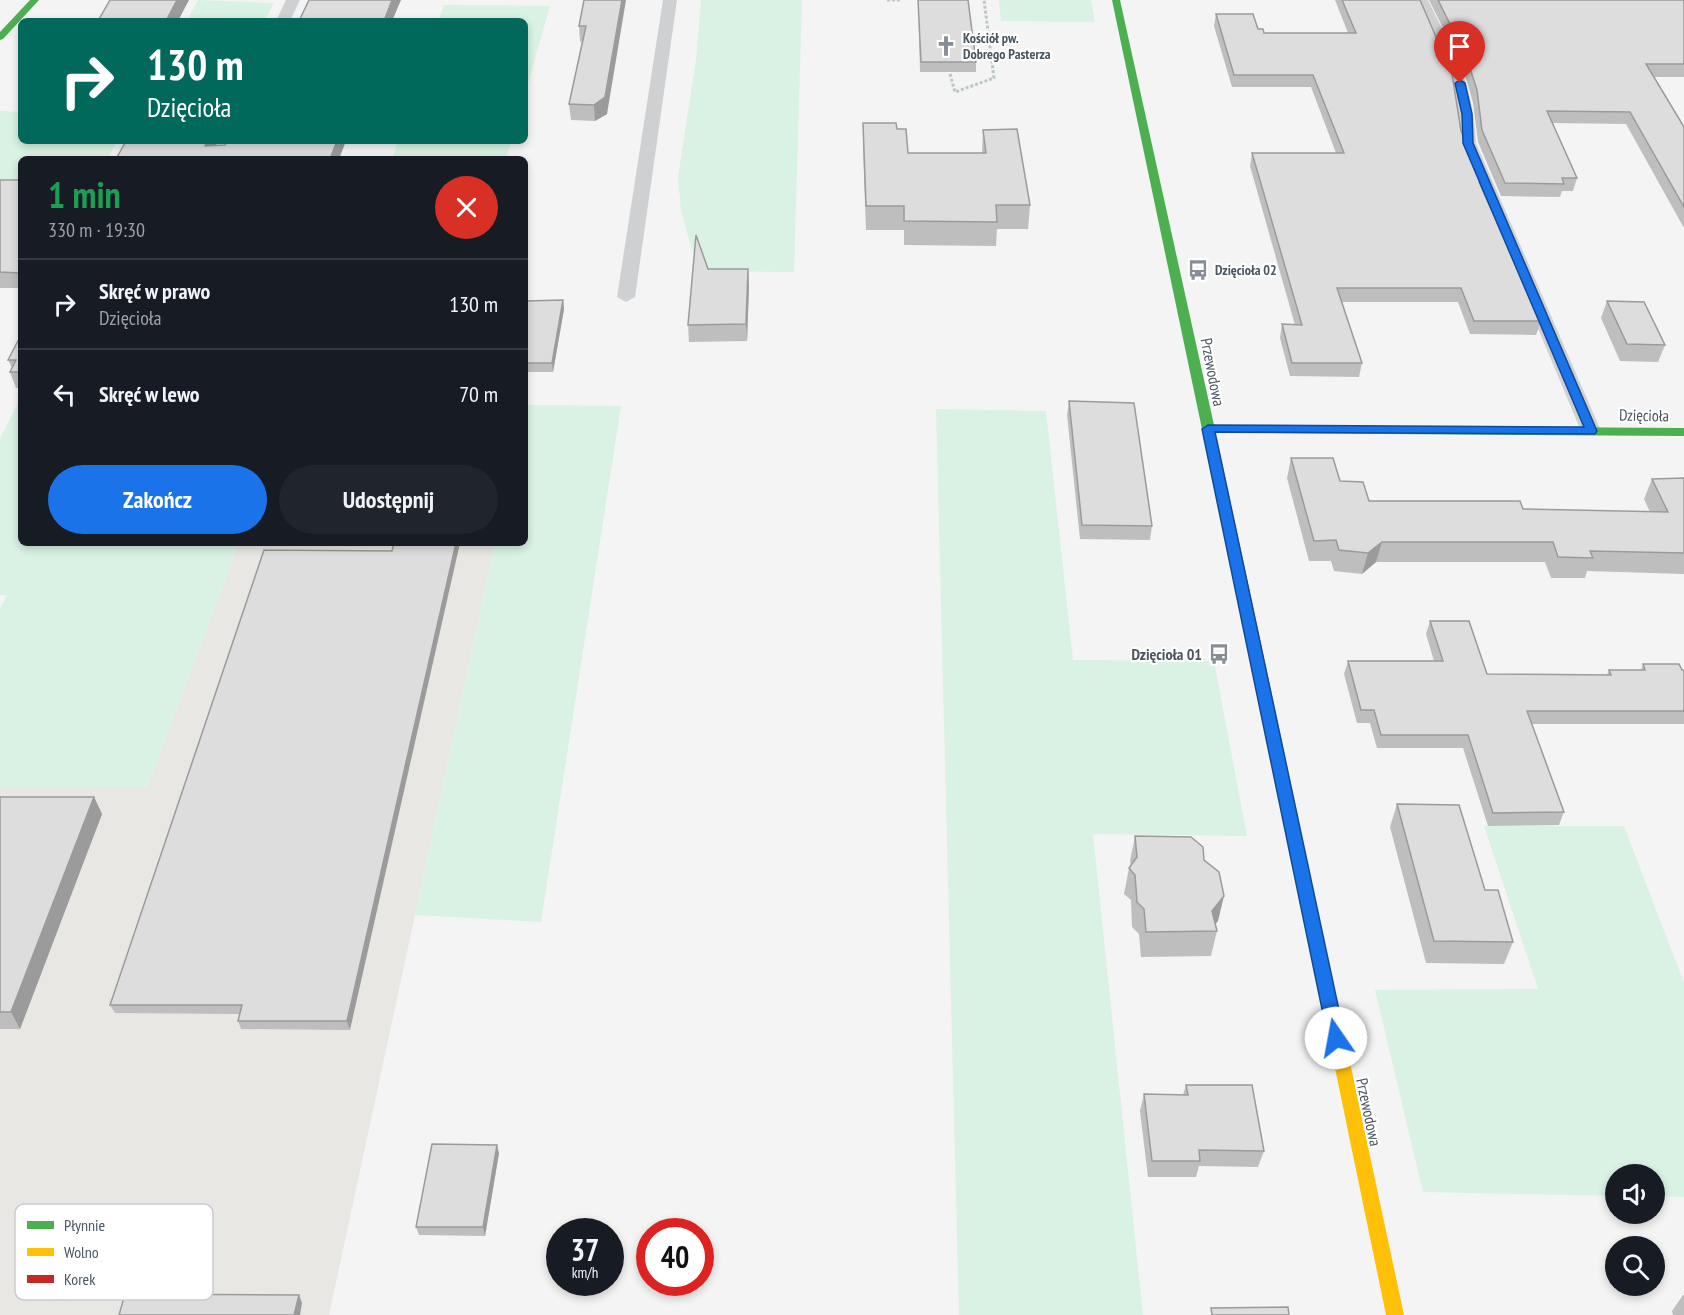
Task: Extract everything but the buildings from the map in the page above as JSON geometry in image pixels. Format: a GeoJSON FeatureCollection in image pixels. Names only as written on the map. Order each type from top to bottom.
{"type":"FeatureCollection","features":[{"type":"Feature","properties":{"kind":"street"},"geometry":{"type":"LineString","coordinates":[[18,18],[35,0]]}},
{"type":"Feature","properties":{"kind":"street","name":"Przewodowa"},"geometry":{"type":"LineString","coordinates":[[1116,0],[1395,1315]]}},
{"type":"Feature","properties":{"kind":"street"},"geometry":{"type":"LineString","coordinates":[[0,38],[18,18]]}},
{"type":"Feature","properties":{"kind":"street","name":"Dzięcioła"},"geometry":{"type":"LineString","coordinates":[[1208,429],[1684,432]]}},
{"type":"Feature","properties":{"kind":"lane"},"geometry":{"type":"LineString","coordinates":[[284,18],[292,0]]}},
{"type":"Feature","properties":{"kind":"lane"},"geometry":{"type":"LineString","coordinates":[[626,297],[669,0]]}},
{"type":"Feature","properties":{"kind":"lane"},"geometry":{"type":"LineString","coordinates":[[1421,0],[1460,83],[1467,114],[1468,143],[1591,431]]}},
{"type":"Feature","properties":{"kind":"path"},"geometry":{"type":"LineString","coordinates":[[887,0],[901,0]]}},
{"type":"Feature","properties":{"kind":"path"},"geometry":{"type":"LineString","coordinates":[[950,74],[955,92],[994,78],[984,0]]}},
{"type":"Feature","properties":{"kind":"shaded area"},"geometry":{"type":"Polygon","coordinates":[[[238,546],[494,546],[329,1315],[0,1315],[0,788],[147,788],[238,546]]]}},
{"type":"Feature","properties":{"kind":"green space"},"geometry":{"type":"Polygon","coordinates":[[[198,0],[274,3],[266,18],[189,18],[198,0]]]}},
{"type":"Feature","properties":{"kind":"green space"},"geometry":{"type":"Polygon","coordinates":[[[701,0],[802,0],[794,272],[698,271],[681,211],[678,177],[696,60],[701,0]]]}},
{"type":"Feature","properties":{"kind":"green space"},"geometry":{"type":"Polygon","coordinates":[[[999,0],[1091,0],[1095,22],[1001,21],[999,0]]]}},
{"type":"Feature","properties":{"kind":"green space"},"geometry":{"type":"Polygon","coordinates":[[[444,5],[550,6],[528,83],[528,18],[439,18],[444,5]]]}},
{"type":"Feature","properties":{"kind":"green space"},"geometry":{"type":"Polygon","coordinates":[[[0,111],[18,112],[18,144],[115,144],[109,156],[18,156],[18,187],[0,187],[0,111]]]}},
{"type":"Feature","properties":{"kind":"green space"},"geometry":{"type":"Polygon","coordinates":[[[397,144],[510,144],[507,156],[393,156],[397,144]]]}},
{"type":"Feature","properties":{"kind":"green space"},"geometry":{"type":"Polygon","coordinates":[[[18,404],[18,546],[238,546],[147,788],[0,788],[0,609],[7,595],[0,595],[0,438],[18,404]]]}},
{"type":"Feature","properties":{"kind":"green space"},"geometry":{"type":"Polygon","coordinates":[[[528,405],[621,406],[541,922],[415,915],[494,546],[528,546],[528,405]]]}},
{"type":"Feature","properties":{"kind":"green space"},"geometry":{"type":"Polygon","coordinates":[[[936,409],[1046,411],[1073,660],[1214,661],[1247,836],[1093,834],[1143,1315],[959,1315],[936,409]]]}},
{"type":"Feature","properties":{"kind":"green space"},"geometry":{"type":"Polygon","coordinates":[[[1484,826],[1624,826],[1684,983],[1684,1197],[1665,1196],[1665,1164],[1605,1164],[1605,1196],[1423,1192],[1375,990],[1538,989],[1484,826]]]}},
{"type":"Feature","properties":{"kind":"traffic: fast"},"geometry":{"type":"LineString","coordinates":[[0,37],[35,0]]}},
{"type":"Feature","properties":{"kind":"traffic: fast"},"geometry":{"type":"LineString","coordinates":[[1116,0],[1211,440]]}},
{"type":"Feature","properties":{"kind":"traffic: fast"},"geometry":{"type":"LineString","coordinates":[[1208,429],[1684,432]]}},
{"type":"Feature","properties":{"kind":"traffic: fast"},"geometry":{"type":"LineString","coordinates":[[1263,686],[1337,1039]]}},
{"type":"Feature","properties":{"kind":"traffic: slow"},"geometry":{"type":"LineString","coordinates":[[1337,1039],[1395,1315]]}},
{"type":"Feature","properties":{"kind":"traffic: jam"},"geometry":{"type":"LineString","coordinates":[[1211,440],[1263,686]]}},
{"type":"Feature","properties":{"kind":"place","name":"Kościół pw. Dobrego Pasterza"},"geometry":{"type":"Point","coordinates":[946,46]}},
{"type":"Feature","properties":{"kind":"place","name":"Dzięcioła 02"},"geometry":{"type":"Point","coordinates":[1198,270]}},
{"type":"Feature","properties":{"kind":"place","name":"Dzięcioła 01"},"geometry":{"type":"Point","coordinates":[1219,654]}},
{"type":"Feature","properties":{"kind":"route"},"geometry":{"type":"LineString","coordinates":[[1336,1038],[1208,429],[1591,431],[1468,143],[1467,114],[1460,83]]}}]}
